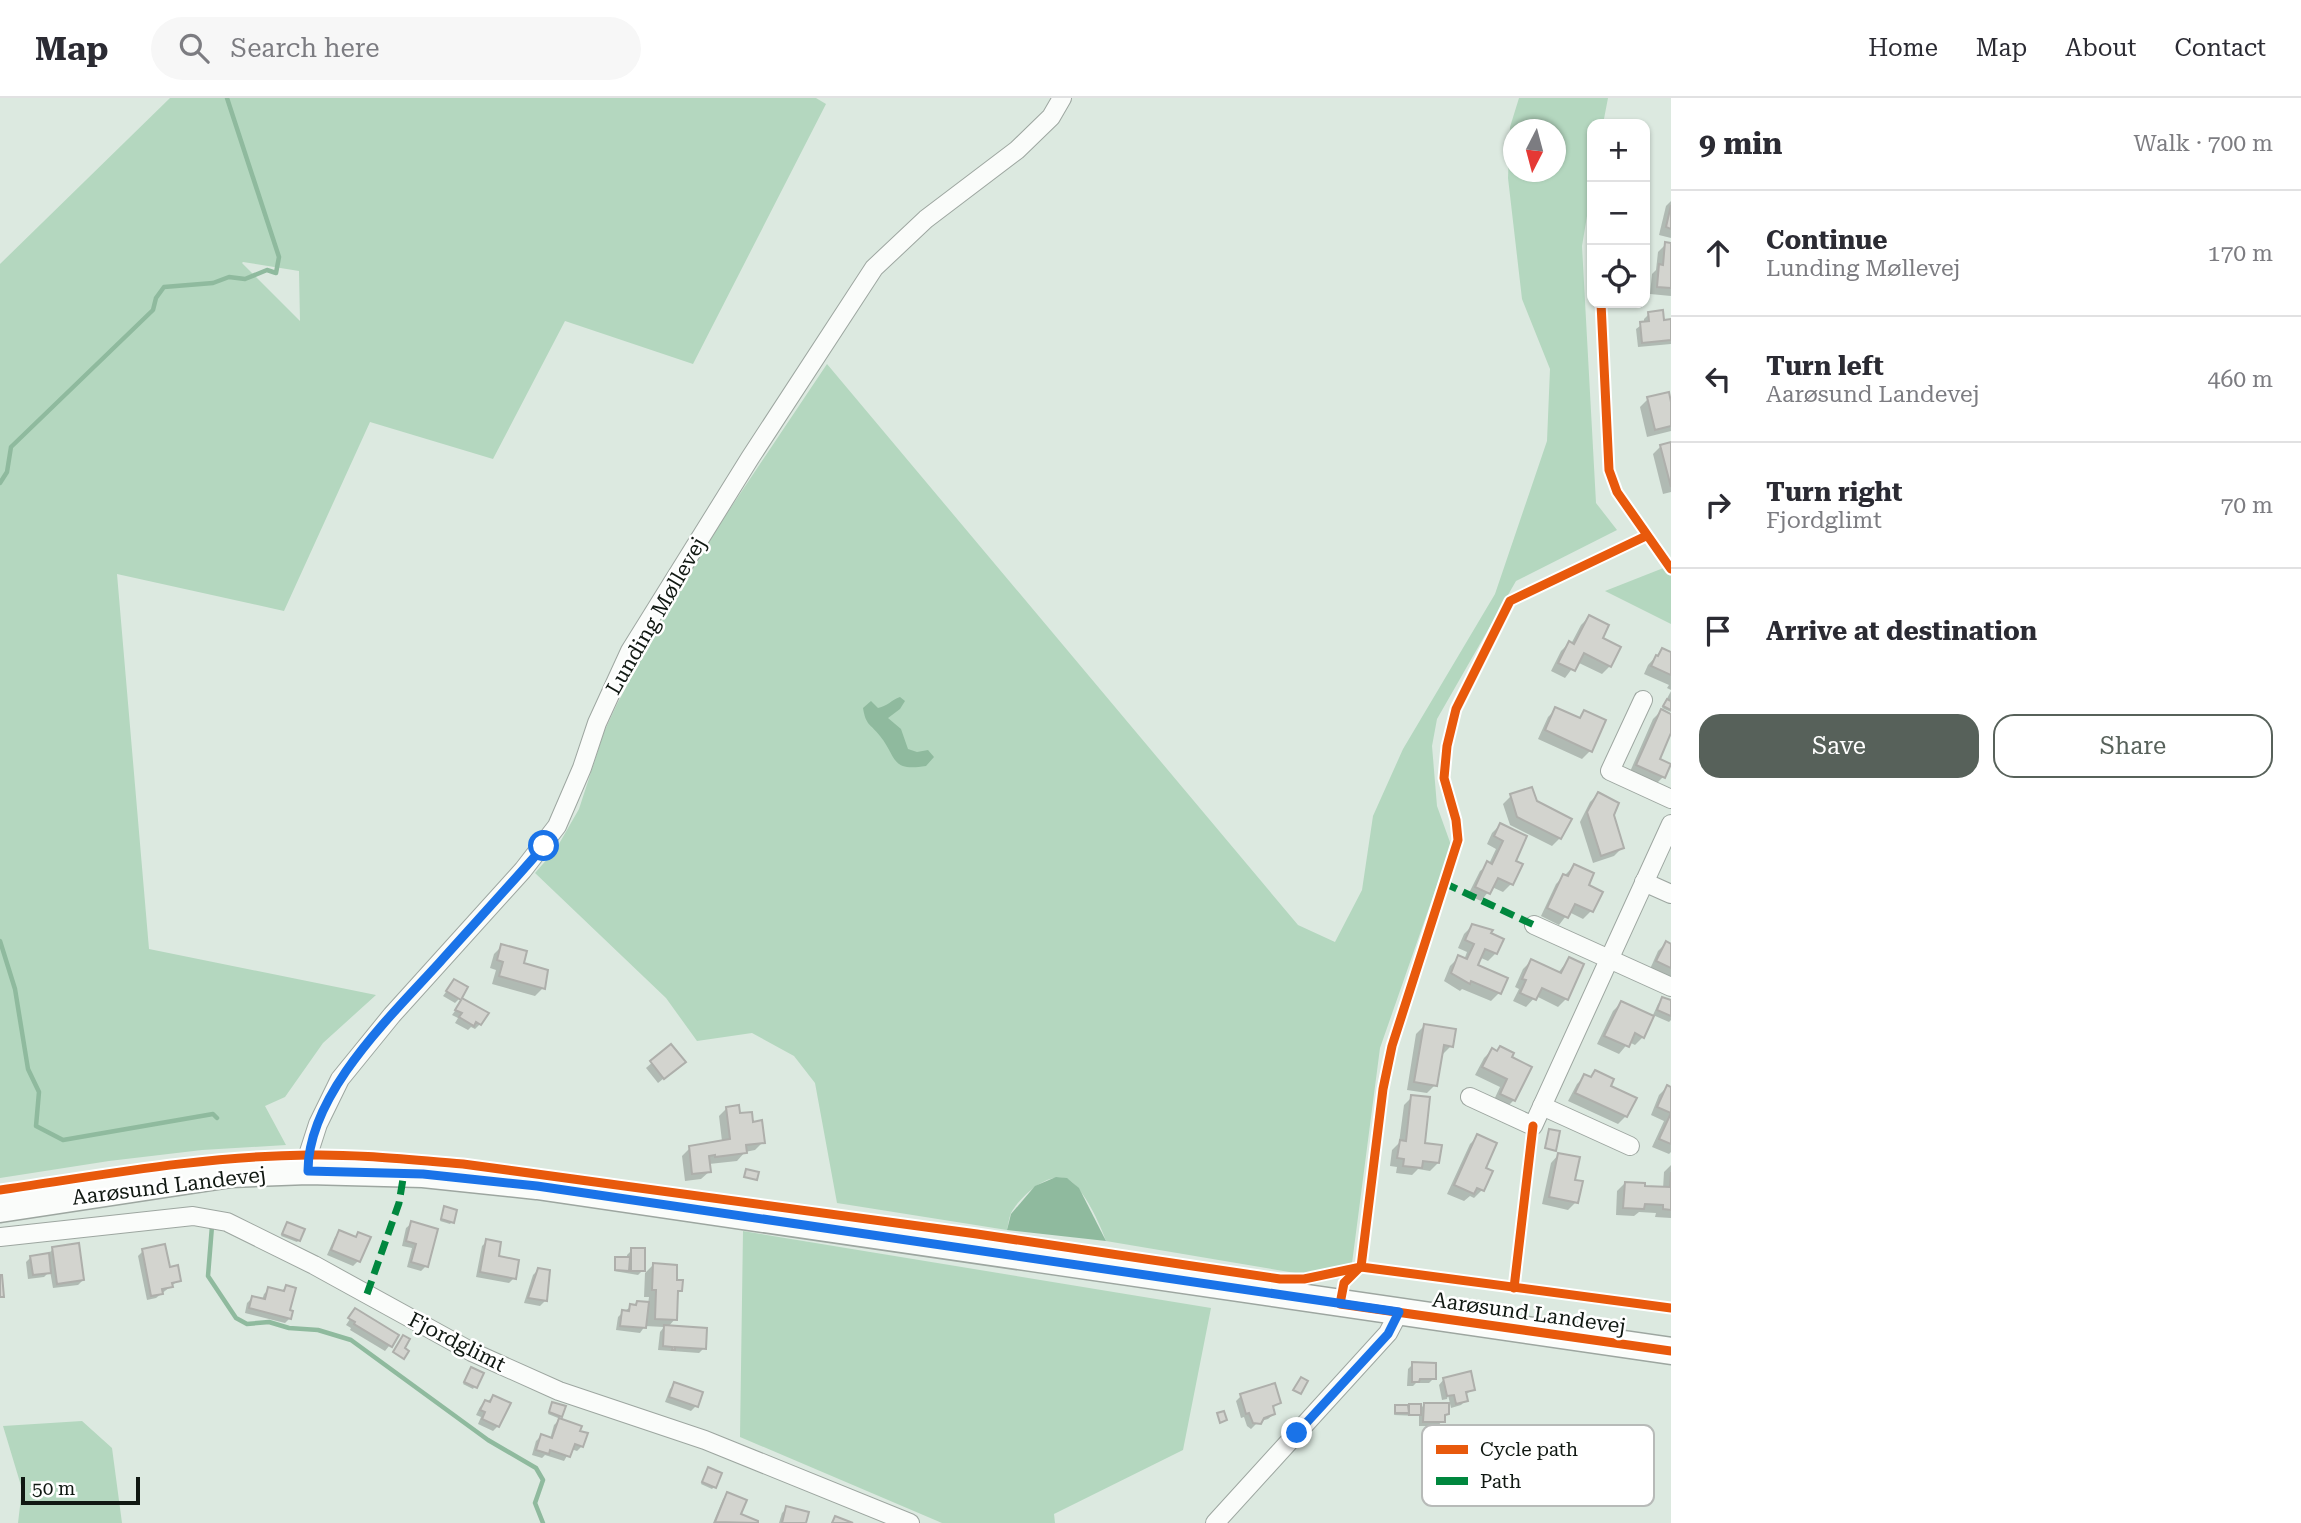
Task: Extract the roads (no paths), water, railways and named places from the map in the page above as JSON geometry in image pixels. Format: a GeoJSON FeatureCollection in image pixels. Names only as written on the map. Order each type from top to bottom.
{"type":"FeatureCollection","features":[{"type":"Feature","properties":{"kind":"street","name":"Lunding Møllevej"},"geometry":{"type":"LineString","coordinates":[[308,1171],[308,1155],[318,1124],[340,1080],[392,1015],[544,846],[557,827],[578,779],[597,723],[630,651],[750,458],[874,268],[926,219],[1017,150],[1051,117],[1062,98]]}},
{"type":"Feature","properties":{"kind":"street"},"geometry":{"type":"LineString","coordinates":[[1643,700],[1610,771],[1671,799]]}},
{"type":"Feature","properties":{"kind":"street"},"geometry":{"type":"LineString","coordinates":[[1470,1097],[1533,1126],[1671,824]]}},
{"type":"Feature","properties":{"kind":"street"},"geometry":{"type":"LineString","coordinates":[[1644,882],[1671,894]]}},
{"type":"Feature","properties":{"kind":"street"},"geometry":{"type":"LineString","coordinates":[[1534,925],[1671,987]]}},
{"type":"Feature","properties":{"kind":"street"},"geometry":{"type":"LineString","coordinates":[[1542,1106],[1630,1146]]}},
{"type":"Feature","properties":{"kind":"street","name":"Aarøsund Landevej"},"geometry":{"type":"LineString","coordinates":[[0,1209],[231,1174],[308,1171],[423,1174],[537,1186],[1671,1351]]}},
{"type":"Feature","properties":{"kind":"street","name":"Fjordglimt"},"geometry":{"type":"LineString","coordinates":[[0,1237],[193,1216],[227,1222],[314,1265],[472,1352],[559,1391],[705,1440],[910,1523]]}},
{"type":"Feature","properties":{"kind":"street"},"geometry":{"type":"LineString","coordinates":[[1215,1523],[1388,1334],[1399,1312]]}},
{"type":"Feature","properties":{"kind":"waterway"},"geometry":{"type":"LineString","coordinates":[[0,483],[7,472],[11,447],[153,310],[156,298],[164,287],[213,283],[229,277],[245,279],[267,270],[276,273],[279,257],[227,98]]}},
{"type":"Feature","properties":{"kind":"waterway"},"geometry":{"type":"LineString","coordinates":[[0,941],[15,989],[28,1069],[39,1092],[36,1126],[63,1140],[213,1114],[217,1118]]}},
{"type":"Feature","properties":{"kind":"waterway"},"geometry":{"type":"LineString","coordinates":[[212,1226],[208,1276],[236,1318],[247,1324],[269,1322],[289,1328],[318,1330],[351,1340],[488,1440],[536,1468],[543,1480],[535,1503],[543,1523]]}}]}
